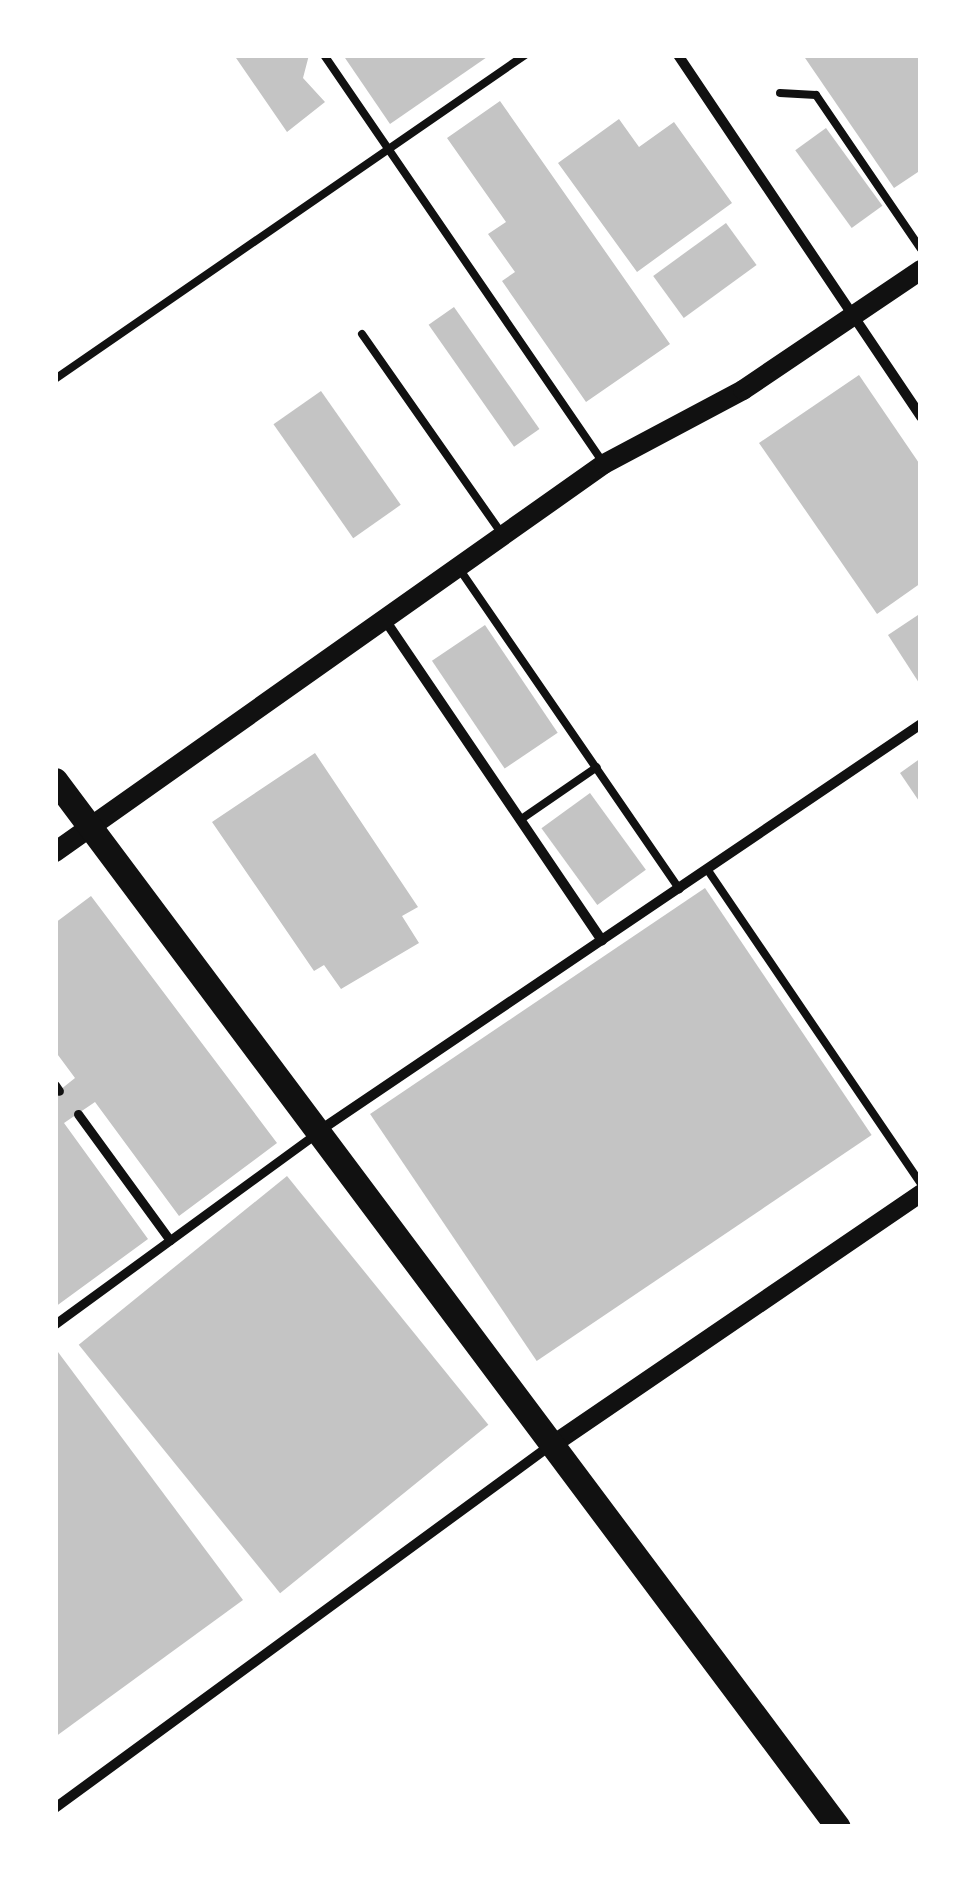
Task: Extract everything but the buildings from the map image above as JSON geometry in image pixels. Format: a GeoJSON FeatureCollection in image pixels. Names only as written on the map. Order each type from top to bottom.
{"type":"FeatureCollection","features":[{"type":"Feature","properties":{"kind":"main road"},"geometry":{"type":"LineString","coordinates":[[55,852],[604,464],[743,390],[921,270]]}},
{"type":"Feature","properties":{"kind":"main road"},"geometry":{"type":"LineString","coordinates":[[55,780],[838,1827]]}},
{"type":"Feature","properties":{"kind":"street"},"geometry":{"type":"LineString","coordinates":[[678,55],[921,417]]}},
{"type":"Feature","properties":{"kind":"street"},"geometry":{"type":"LineString","coordinates":[[384,619],[602,941]]}},
{"type":"Feature","properties":{"kind":"street"},"geometry":{"type":"LineString","coordinates":[[55,1324],[319,1131],[921,724]]}},
{"type":"Feature","properties":{"kind":"street"},"geometry":{"type":"LineString","coordinates":[[78,1114],[170,1240]]}},
{"type":"Feature","properties":{"kind":"street"},"geometry":{"type":"LineString","coordinates":[[55,1808],[552,1444],[921,1193]]}},
{"type":"Feature","properties":{"kind":"lane"},"geometry":{"type":"LineString","coordinates":[[324,55],[604,464]]}},
{"type":"Feature","properties":{"kind":"lane"},"geometry":{"type":"LineString","coordinates":[[55,379],[525,55]]}},
{"type":"Feature","properties":{"kind":"lane"},"geometry":{"type":"LineString","coordinates":[[780,93],[816,95],[921,250]]}},
{"type":"Feature","properties":{"kind":"lane"},"geometry":{"type":"LineString","coordinates":[[362,334],[503,535]]}},
{"type":"Feature","properties":{"kind":"lane"},"geometry":{"type":"LineString","coordinates":[[458,567],[679,889]]}},
{"type":"Feature","properties":{"kind":"lane"},"geometry":{"type":"LineString","coordinates":[[520,820],[598,768]]}},
{"type":"Feature","properties":{"kind":"lane"},"geometry":{"type":"LineString","coordinates":[[706,870],[921,1184]]}}]}
